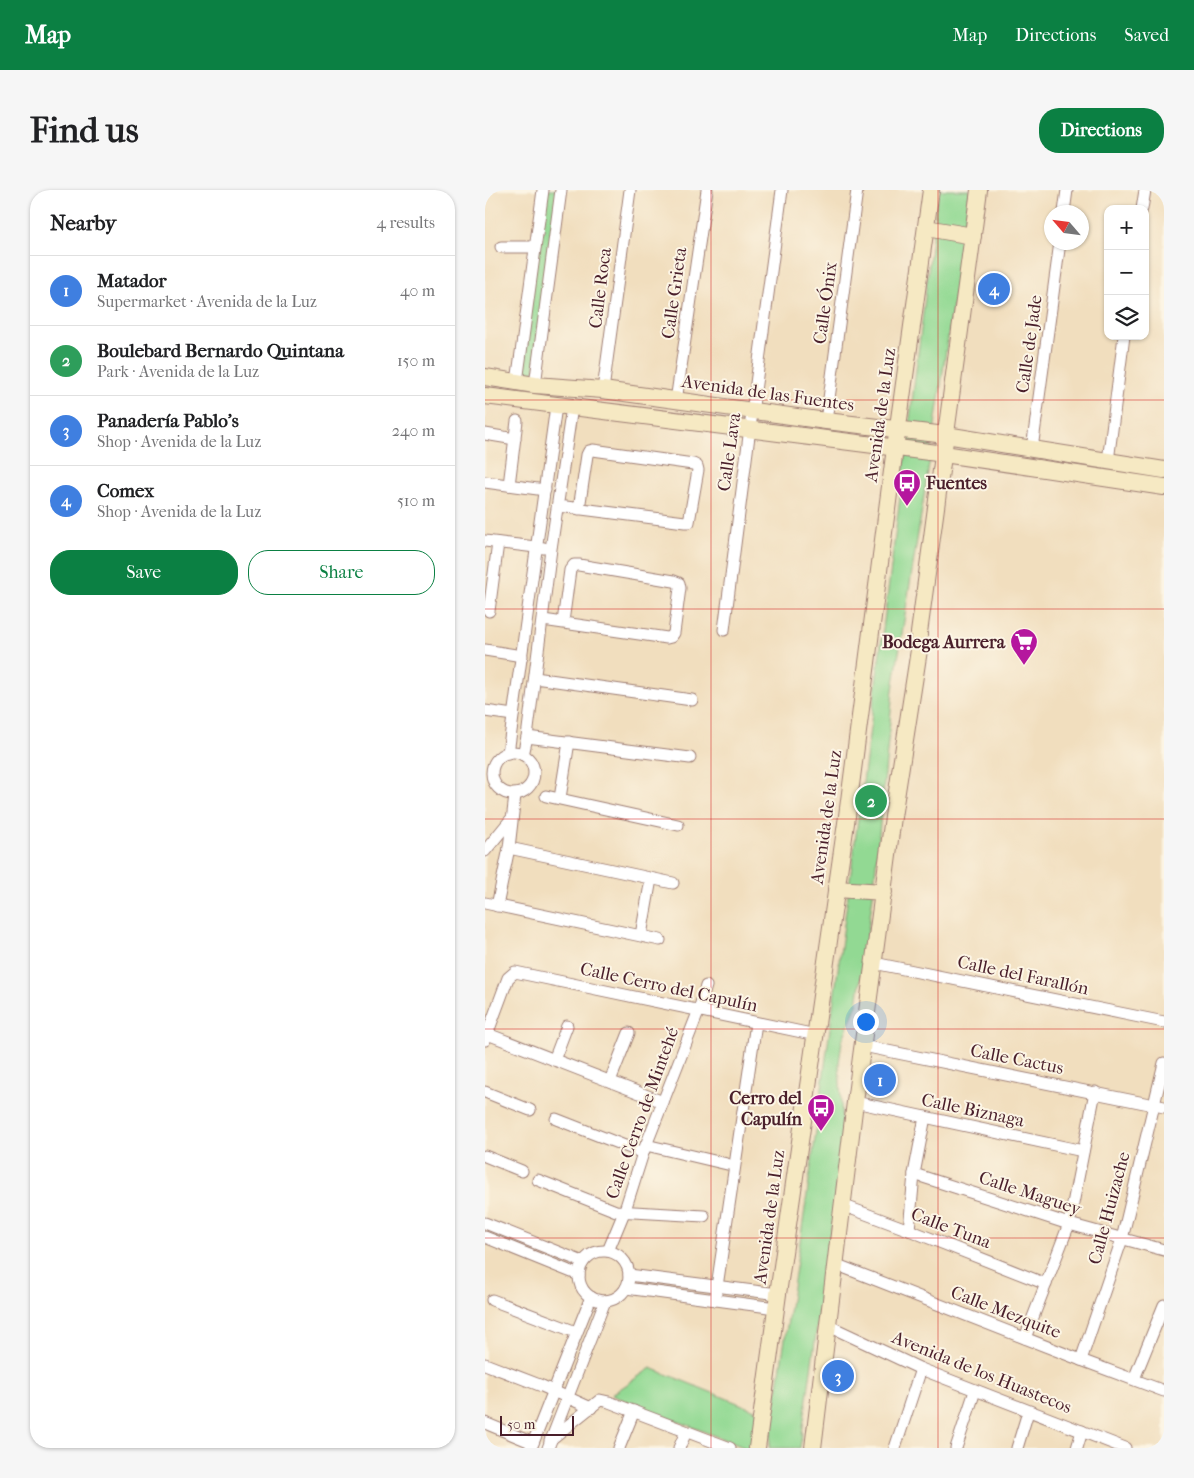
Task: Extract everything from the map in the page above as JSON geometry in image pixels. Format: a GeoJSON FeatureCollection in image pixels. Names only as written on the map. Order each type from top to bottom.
{"type":"FeatureCollection","features":[{"type":"Feature","properties":{"kind":"main road","name":"Avenida de la Luz"},"geometry":{"type":"LineString","coordinates":[[757,1448],[877,597],[897,430],[931,190]]}},
{"type":"Feature","properties":{"kind":"main road"},"geometry":{"type":"LineString","coordinates":[[813,1448],[855,1102],[905,733],[919,650],[919,633],[979,190]]}},
{"type":"Feature","properties":{"kind":"main road"},"geometry":{"type":"LineString","coordinates":[[925,228],[973,236]]}},
{"type":"Feature","properties":{"kind":"main road","name":"Avenida de las Fuentes"},"geometry":{"type":"LineString","coordinates":[[485,376],[517,382],[603,390],[826,422],[946,435],[1164,470]]}},
{"type":"Feature","properties":{"kind":"main road","name":"Avenida de las Fuentes"},"geometry":{"type":"LineString","coordinates":[[485,396],[750,428],[1164,487]]}},
{"type":"Feature","properties":{"kind":"main road"},"geometry":{"type":"LineString","coordinates":[[985,460],[990,446],[1009,445]]}},
{"type":"Feature","properties":{"kind":"main road"},"geometry":{"type":"LineString","coordinates":[[836,889],[884,892]]}},
{"type":"Feature","properties":{"kind":"street"},"geometry":{"type":"LineString","coordinates":[[517,382],[543,190]]}},
{"type":"Feature","properties":{"kind":"street"},"geometry":{"type":"LineString","coordinates":[[535,384],[561,190]]}},
{"type":"Feature","properties":{"kind":"street","name":"Calle Roca"},"geometry":{"type":"LineString","coordinates":[[603,390],[630,190]]}},
{"type":"Feature","properties":{"kind":"street","name":"Calle Grieta"},"geometry":{"type":"LineString","coordinates":[[676,401],[707,190]]}},
{"type":"Feature","properties":{"kind":"street","name":"Calle Lava"},"geometry":{"type":"LineString","coordinates":[[724,630],[782,190]]}},
{"type":"Feature","properties":{"kind":"street","name":"Calle Ónix"},"geometry":{"type":"LineString","coordinates":[[826,422],[857,190]]}},
{"type":"Feature","properties":{"kind":"street"},"geometry":{"type":"LineString","coordinates":[[1065,205],[1067,190]]}},
{"type":"Feature","properties":{"kind":"street"},"geometry":{"type":"LineString","coordinates":[[1143,205],[1145,190]]}},
{"type":"Feature","properties":{"kind":"street"},"geometry":{"type":"LineString","coordinates":[[501,247],[535,247]]}},
{"type":"Feature","properties":{"kind":"street","name":"Calle de Jade"},"geometry":{"type":"LineString","coordinates":[[1032,449],[1059,250]]}},
{"type":"Feature","properties":{"kind":"street"},"geometry":{"type":"LineString","coordinates":[[1108,461],[1123,340]]}},
{"type":"Feature","properties":{"kind":"street"},"geometry":{"type":"LineString","coordinates":[[508,753],[545,490],[564,407]]}},
{"type":"Feature","properties":{"kind":"street"},"geometry":{"type":"LineString","coordinates":[[523,755],[558,506],[564,407]]}},
{"type":"Feature","properties":{"kind":"street"},"geometry":{"type":"LineString","coordinates":[[509,485],[517,421]]}},
{"type":"Feature","properties":{"kind":"street"},"geometry":{"type":"LineString","coordinates":[[485,434],[515,438]]}},
{"type":"Feature","properties":{"kind":"street"},"geometry":{"type":"LineString","coordinates":[[558,506],[579,509],[689,522],[698,470],[697,466],[593,450],[589,451],[579,509]]}},
{"type":"Feature","properties":{"kind":"street"},"geometry":{"type":"LineString","coordinates":[[485,482],[545,490]]}},
{"type":"Feature","properties":{"kind":"street"},"geometry":{"type":"LineString","coordinates":[[485,540],[551,549]]}},
{"type":"Feature","properties":{"kind":"street"},"geometry":{"type":"LineString","coordinates":[[489,611],[488,590],[498,542]]}},
{"type":"Feature","properties":{"kind":"street"},"geometry":{"type":"LineString","coordinates":[[543,620],[667,638],[671,637],[674,632],[680,588],[679,583],[673,580],[573,565],[570,570],[563,622]]}},
{"type":"Feature","properties":{"kind":"street"},"geometry":{"type":"LineString","coordinates":[[485,650],[522,656]]}},
{"type":"Feature","properties":{"kind":"street"},"geometry":{"type":"LineString","coordinates":[[535,678],[693,700]]}},
{"type":"Feature","properties":{"kind":"street"},"geometry":{"type":"LineString","coordinates":[[485,711],[513,714]]}},
{"type":"Feature","properties":{"kind":"street"},"geometry":{"type":"LineString","coordinates":[[527,737],[690,758]]}},
{"type":"Feature","properties":{"kind":"street"},"geometry":{"type":"LineString","coordinates":[[560,798],[569,742]]}},
{"type":"Feature","properties":{"kind":"street"},"geometry":{"type":"LineString","coordinates":[[516,752],[523,755],[533,767],[534,776],[531,784],[526,790],[515,795],[501,792],[495,786],[491,777],[495,761],[508,753],[516,752]]}},
{"type":"Feature","properties":{"kind":"street"},"geometry":{"type":"LineString","coordinates":[[497,906],[509,848],[515,795]]}},
{"type":"Feature","properties":{"kind":"street"},"geometry":{"type":"LineString","coordinates":[[546,796],[678,825]]}},
{"type":"Feature","properties":{"kind":"street"},"geometry":{"type":"LineString","coordinates":[[485,851],[513,818]]}},
{"type":"Feature","properties":{"kind":"street"},"geometry":{"type":"LineString","coordinates":[[509,848],[673,883]]}},
{"type":"Feature","properties":{"kind":"street"},"geometry":{"type":"LineString","coordinates":[[641,935],[651,879]]}},
{"type":"Feature","properties":{"kind":"street"},"geometry":{"type":"LineString","coordinates":[[485,903],[660,940]]}},
{"type":"Feature","properties":{"kind":"street","name":"Calle del Farallón"},"geometry":{"type":"LineString","coordinates":[[874,962],[1164,1022]]}},
{"type":"Feature","properties":{"kind":"street","name":"Calle Cerro del Capulín"},"geometry":{"type":"LineString","coordinates":[[486,1036],[508,978],[515,972],[816,1035]]}},
{"type":"Feature","properties":{"kind":"street","name":"Calle Cerro de Mintehé"},"geometry":{"type":"LineString","coordinates":[[608,1251],[699,1010],[706,986]]}},
{"type":"Feature","properties":{"kind":"street"},"geometry":{"type":"LineString","coordinates":[[715,1300],[756,1023]]}},
{"type":"Feature","properties":{"kind":"street"},"geometry":{"type":"LineString","coordinates":[[553,1060],[567,1026]]}},
{"type":"Feature","properties":{"kind":"street"},"geometry":{"type":"LineString","coordinates":[[610,1081],[629,1033]]}},
{"type":"Feature","properties":{"kind":"street"},"geometry":{"type":"LineString","coordinates":[[486,1036],[663,1102]]}},
{"type":"Feature","properties":{"kind":"street","name":"Calle Cactus"},"geometry":{"type":"LineString","coordinates":[[863,1046],[1159,1106]]}},
{"type":"Feature","properties":{"kind":"street","name":"Calle Huizache"},"geometry":{"type":"LineString","coordinates":[[1081,1360],[1122,1239],[1159,1106],[1164,1063]]}},
{"type":"Feature","properties":{"kind":"street"},"geometry":{"type":"LineString","coordinates":[[485,1092],[530,1110]]}},
{"type":"Feature","properties":{"kind":"street"},"geometry":{"type":"LineString","coordinates":[[1025,1338],[1069,1224],[1095,1092]]}},
{"type":"Feature","properties":{"kind":"street","name":"Calle Biznaga"},"geometry":{"type":"LineString","coordinates":[[855,1102],[1083,1151]]}},
{"type":"Feature","properties":{"kind":"street"},"geometry":{"type":"LineString","coordinates":[[909,1230],[914,1174],[925,1117]]}},
{"type":"Feature","properties":{"kind":"street"},"geometry":{"type":"LineString","coordinates":[[556,1119],[645,1149],[727,1164]]}},
{"type":"Feature","properties":{"kind":"street"},"geometry":{"type":"LineString","coordinates":[[485,1156],[522,1171]]}},
{"type":"Feature","properties":{"kind":"street","name":"Calle Maguey"},"geometry":{"type":"LineString","coordinates":[[914,1174],[1069,1224],[1164,1250]]}},
{"type":"Feature","properties":{"kind":"street"},"geometry":{"type":"LineString","coordinates":[[538,1180],[616,1211],[625,1210],[704,1216]]}},
{"type":"Feature","properties":{"kind":"street","name":"Calle Tuna"},"geometry":{"type":"LineString","coordinates":[[842,1205],[1047,1284]]}},
{"type":"Feature","properties":{"kind":"street"},"geometry":{"type":"LineString","coordinates":[[485,1223],[583,1262]]}},
{"type":"Feature","properties":{"kind":"street"},"geometry":{"type":"LineString","coordinates":[[485,1237],[579,1274]]}},
{"type":"Feature","properties":{"kind":"street"},"geometry":{"type":"LineString","coordinates":[[598,1251],[608,1251],[618,1255],[626,1263],[629,1276],[626,1288],[618,1296],[605,1301],[591,1298],[585,1292],[580,1284],[579,1274],[583,1262],[590,1255],[598,1251]]}},
{"type":"Feature","properties":{"kind":"street","name":"Calle Mezquite"},"geometry":{"type":"LineString","coordinates":[[835,1264],[1164,1391]]}},
{"type":"Feature","properties":{"kind":"street"},"geometry":{"type":"LineString","coordinates":[[629,1276],[718,1286],[777,1301]]}},
{"type":"Feature","properties":{"kind":"street"},"geometry":{"type":"LineString","coordinates":[[626,1288],[715,1300],[777,1301]]}},
{"type":"Feature","properties":{"kind":"street"},"geometry":{"type":"LineString","coordinates":[[485,1422],[532,1445],[591,1298]]}},
{"type":"Feature","properties":{"kind":"street"},"geometry":{"type":"LineString","coordinates":[[492,1300],[576,1332]]}},
{"type":"Feature","properties":{"kind":"street"},"geometry":{"type":"LineString","coordinates":[[549,1444],[605,1301]]}},
{"type":"Feature","properties":{"kind":"street"},"geometry":{"type":"LineString","coordinates":[[1134,1379],[1160,1326],[1164,1305]]}},
{"type":"Feature","properties":{"kind":"street","name":"Avenida de los Huastecos"},"geometry":{"type":"LineString","coordinates":[[827,1325],[921,1370],[1125,1448]]}},
{"type":"Feature","properties":{"kind":"street"},"geometry":{"type":"LineString","coordinates":[[485,1364],[554,1391],[591,1408]]}},
{"type":"Feature","properties":{"kind":"street"},"geometry":{"type":"LineString","coordinates":[[895,1448],[921,1370]]}},
{"type":"Feature","properties":{"kind":"street"},"geometry":{"type":"LineString","coordinates":[[956,1448],[975,1391]]}},
{"type":"Feature","properties":{"kind":"street"},"geometry":{"type":"LineString","coordinates":[[549,1444],[600,1400],[730,1448]]}},
{"type":"Feature","properties":{"kind":"street"},"geometry":{"type":"LineString","coordinates":[[619,1448],[634,1411]]}},
{"type":"Feature","properties":{"kind":"street"},"geometry":{"type":"LineString","coordinates":[[1017,1448],[1028,1412]]}},
{"type":"Feature","properties":{"kind":"street"},"geometry":{"type":"LineString","coordinates":[[1077,1448],[1082,1431]]}},
{"type":"Feature","properties":{"kind":"street"},"geometry":{"type":"LineString","coordinates":[[679,1448],[686,1432]]}},
{"type":"Feature","properties":{"kind":"green space"},"geometry":{"type":"Polygon","coordinates":[[[544,190],[561,190],[533,379],[520,377],[544,190]]]}},
{"type":"Feature","properties":{"kind":"green space"},"geometry":{"type":"Polygon","coordinates":[[[938,190],[970,190],[893,690],[873,896],[857,1004],[842,1041],[839,1063],[843,1143],[800,1448],[769,1448],[810,1178],[894,546],[938,190]]]}},
{"type":"Feature","properties":{"kind":"green space"},"geometry":{"type":"Polygon","coordinates":[[[651,1368],[760,1412],[756,1448],[746,1448],[611,1395],[651,1368]]]}},
{"type":"Feature","properties":{"kind":"place","name":"Comex"},"geometry":{"type":"Point","coordinates":[994,289]}},
{"type":"Feature","properties":{"kind":"place","name":"Fuentes"},"geometry":{"type":"Point","coordinates":[907,507]}},
{"type":"Feature","properties":{"kind":"place","name":"Bodega Aurrera"},"geometry":{"type":"Point","coordinates":[1024,666]}},
{"type":"Feature","properties":{"kind":"place","name":"Boulebard Bernardo Quintana"},"geometry":{"type":"Point","coordinates":[871,801]}},
{"type":"Feature","properties":{"kind":"place","name":"Matador"},"geometry":{"type":"Point","coordinates":[880,1080]}},
{"type":"Feature","properties":{"kind":"place","name":"Cerro del Capulín"},"geometry":{"type":"Point","coordinates":[821,1132]}},
{"type":"Feature","properties":{"kind":"place","name":"Panadería Pablo's"},"geometry":{"type":"Point","coordinates":[838,1376]}}]}
